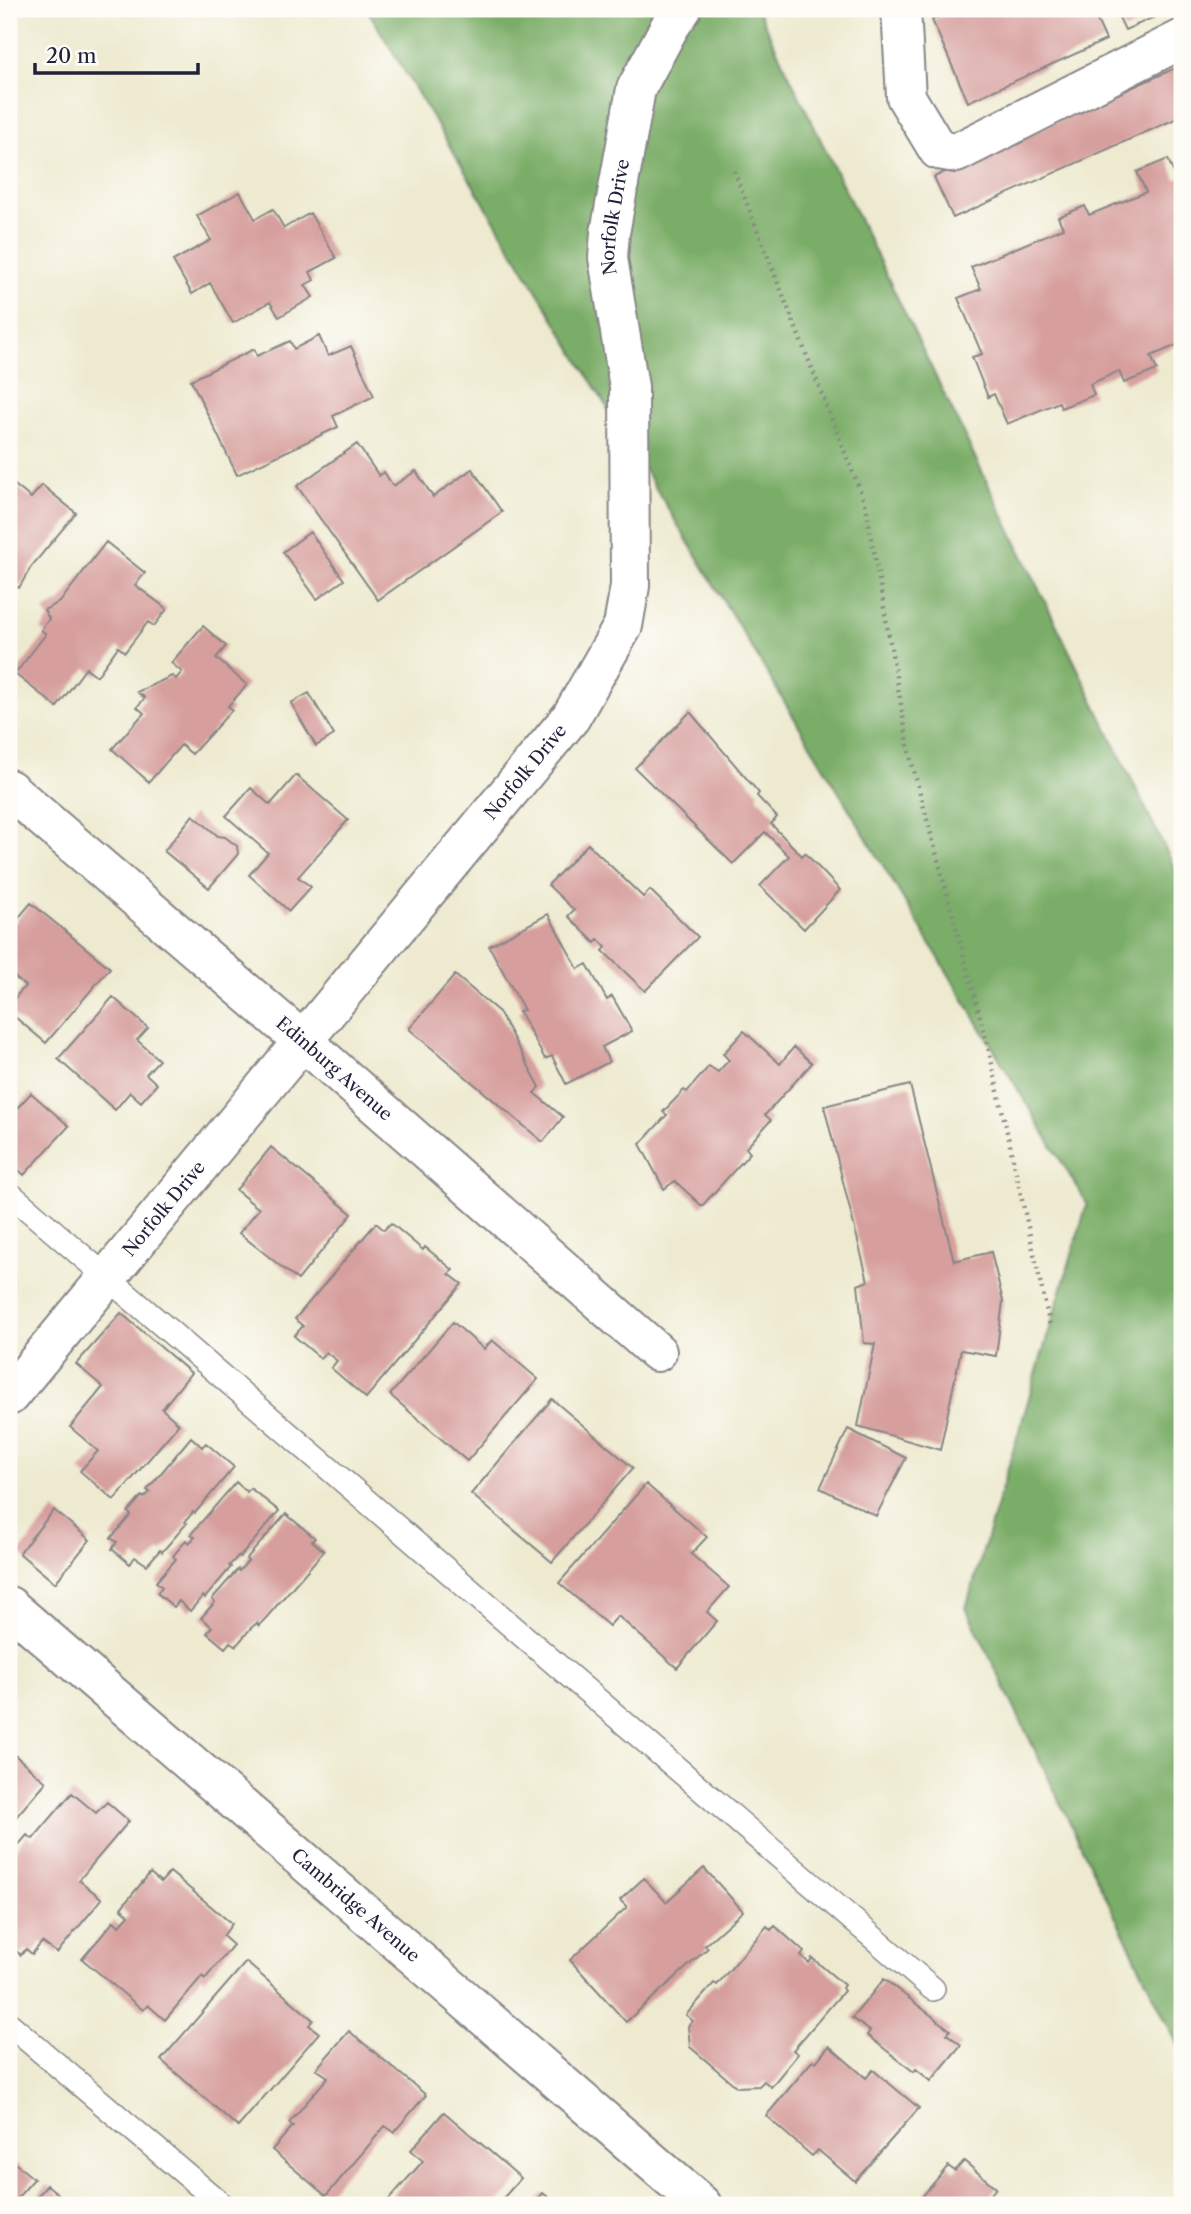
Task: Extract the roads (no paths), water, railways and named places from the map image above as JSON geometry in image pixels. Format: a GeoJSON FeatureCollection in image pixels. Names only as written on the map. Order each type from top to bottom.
{"type":"FeatureCollection","features":[{"type":"Feature","properties":{"kind":"street","name":"Norfolk Drive"},"geometry":{"type":"LineString","coordinates":[[9,1396],[571,716],[623,626],[631,586],[629,387],[609,269],[610,233],[636,89],[682,9]]}},
{"type":"Feature","properties":{"kind":"street"},"geometry":{"type":"LineString","coordinates":[[901,9],[906,97],[938,150],[957,153],[1182,39]]}},
{"type":"Feature","properties":{"kind":"street","name":"Edinburg Avenue"},"geometry":{"type":"LineString","coordinates":[[9,789],[304,1042],[657,1352]]}},
{"type":"Feature","properties":{"kind":"street","name":"Cambridge Avenue"},"geometry":{"type":"LineString","coordinates":[[9,1606],[702,2205]]}},
{"type":"Feature","properties":{"kind":"lane"},"geometry":{"type":"LineString","coordinates":[[9,1193],[933,1989]]}},
{"type":"Feature","properties":{"kind":"lane"},"geometry":{"type":"LineString","coordinates":[[9,2024],[222,2205]]}}]}
